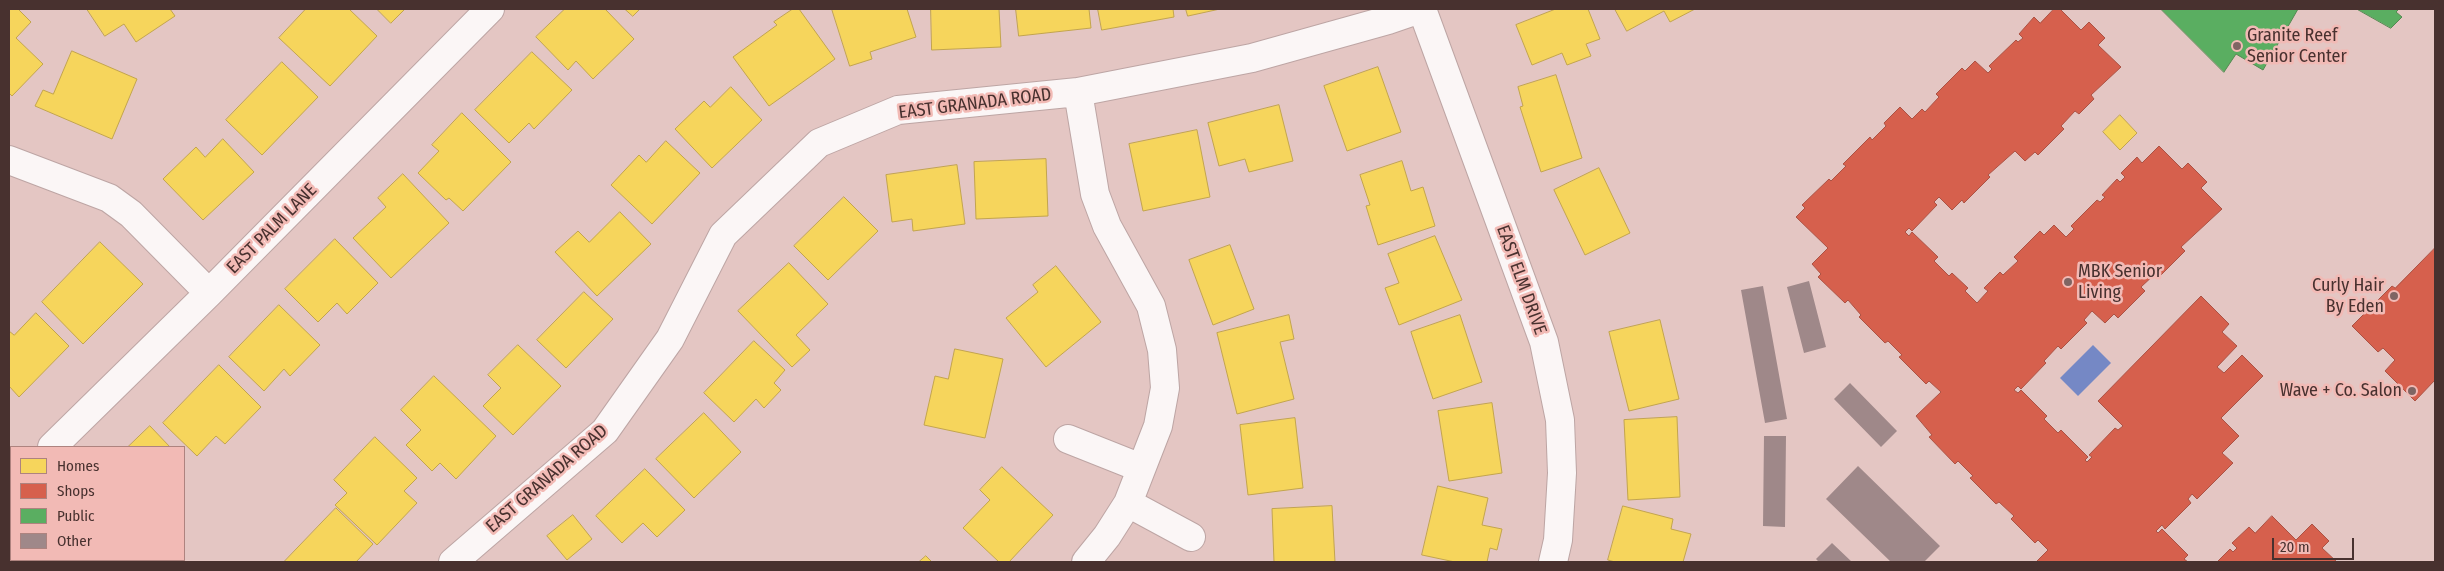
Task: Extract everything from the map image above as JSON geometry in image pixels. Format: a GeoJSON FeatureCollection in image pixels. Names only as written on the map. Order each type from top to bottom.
{"type":"FeatureCollection","features":[{"type":"Feature","properties":{"kind":"street","name":"EAST PALM LANE"},"geometry":{"type":"LineString","coordinates":[[53,446],[209,293],[490,9]]}},
{"type":"Feature","properties":{"kind":"street","name":"EAST GRANADA ROAD"},"geometry":{"type":"LineString","coordinates":[[452,562],[605,431],[670,339],[723,235],[819,143],[898,110],[1078,92],[1252,58],[1421,9]]}},
{"type":"Feature","properties":{"kind":"street","name":"EAST ELM DRIVE"},"geometry":{"type":"LineString","coordinates":[[1421,9],[1544,342],[1560,420],[1562,464],[1558,540],[1553,562]]}},
{"type":"Feature","properties":{"kind":"street"},"geometry":{"type":"LineString","coordinates":[[1078,92],[1095,194],[1106,226],[1150,306],[1162,350],[1165,388],[1158,426],[1128,503],[1107,536],[1086,562]]}},
{"type":"Feature","properties":{"kind":"street"},"geometry":{"type":"LineString","coordinates":[[9,160],[109,198],[131,214],[209,293]]}},
{"type":"Feature","properties":{"kind":"street"},"geometry":{"type":"LineString","coordinates":[[1068,439],[1141,468]]}},
{"type":"Feature","properties":{"kind":"street"},"geometry":{"type":"LineString","coordinates":[[1128,503],[1191,537]]}},
{"type":"Feature","properties":{"kind":"water"},"geometry":{"type":"Polygon","coordinates":[[[2093,345],[2111,363],[2078,396],[2060,378],[2093,345]]]}},
{"type":"Feature","properties":{"kind":"building: Homes"},"geometry":{"type":"Polygon","coordinates":[[[9,9],[18,9],[31,22],[16,38],[43,64],[12,96],[9,93],[9,9]]]}},
{"type":"Feature","properties":{"kind":"building: Homes"},"geometry":{"type":"Polygon","coordinates":[[[87,9],[170,9],[175,16],[136,42],[124,24],[105,36],[87,9]]]}},
{"type":"Feature","properties":{"kind":"building: Homes"},"geometry":{"type":"Polygon","coordinates":[[[306,9],[349,9],[377,36],[330,86],[279,38],[306,9]]]}},
{"type":"Feature","properties":{"kind":"building: Homes"},"geometry":{"type":"Polygon","coordinates":[[[377,9],[405,9],[391,23],[377,9]]]}},
{"type":"Feature","properties":{"kind":"building: Homes"},"geometry":{"type":"Polygon","coordinates":[[[565,9],[605,9],[634,39],[593,79],[576,61],[568,70],[536,37],[565,9]]]}},
{"type":"Feature","properties":{"kind":"building: Homes"},"geometry":{"type":"Polygon","coordinates":[[[625,9],[640,9],[633,16],[625,9]]]}},
{"type":"Feature","properties":{"kind":"building: Homes"},"geometry":{"type":"Polygon","coordinates":[[[793,9],[799,9],[835,59],[769,106],[733,57],[777,25],[774,22],[793,9]]]}},
{"type":"Feature","properties":{"kind":"building: Homes"},"geometry":{"type":"Polygon","coordinates":[[[832,9],[907,9],[916,37],[870,52],[872,59],[850,66],[832,9]]]}},
{"type":"Feature","properties":{"kind":"building: Homes"},"geometry":{"type":"Polygon","coordinates":[[[931,9],[999,9],[1001,47],[932,50],[931,9]]]}},
{"type":"Feature","properties":{"kind":"building: Homes"},"geometry":{"type":"Polygon","coordinates":[[[1016,9],[1089,9],[1091,28],[1019,36],[1016,9]]]}},
{"type":"Feature","properties":{"kind":"building: Homes"},"geometry":{"type":"Polygon","coordinates":[[[1098,9],[1173,9],[1174,17],[1102,30],[1098,9]]]}},
{"type":"Feature","properties":{"kind":"building: Homes"},"geometry":{"type":"Polygon","coordinates":[[[1186,9],[1220,9],[1188,16],[1186,9]]]}},
{"type":"Feature","properties":{"kind":"building: Homes"},"geometry":{"type":"Polygon","coordinates":[[[1556,9],[1588,9],[1600,39],[1586,44],[1591,56],[1567,65],[1562,53],[1532,65],[1516,25],[1556,9]]]}},
{"type":"Feature","properties":{"kind":"building: Homes"},"geometry":{"type":"Polygon","coordinates":[[[1615,9],[1695,9],[1670,22],[1664,11],[1627,31],[1615,9]]]}},
{"type":"Feature","properties":{"kind":"building: Homes"},"geometry":{"type":"Polygon","coordinates":[[[72,51],[137,79],[112,139],[35,106],[43,90],[53,94],[72,51]]]}},
{"type":"Feature","properties":{"kind":"building: Homes"},"geometry":{"type":"Polygon","coordinates":[[[532,52],[572,90],[534,129],[529,123],[509,143],[475,110],[532,52]]]}},
{"type":"Feature","properties":{"kind":"building: Homes"},"geometry":{"type":"Polygon","coordinates":[[[282,62],[318,97],[262,155],[226,120],[282,62]]]}},
{"type":"Feature","properties":{"kind":"building: Homes"},"geometry":{"type":"Polygon","coordinates":[[[1378,67],[1401,132],[1347,151],[1324,86],[1378,67]]]}},
{"type":"Feature","properties":{"kind":"building: Homes"},"geometry":{"type":"Polygon","coordinates":[[[1556,75],[1582,158],[1541,172],[1520,107],[1523,106],[1518,87],[1556,75]]]}},
{"type":"Feature","properties":{"kind":"building: Homes"},"geometry":{"type":"Polygon","coordinates":[[[731,87],[762,120],[712,168],[675,129],[704,101],[710,107],[731,87]]]}},
{"type":"Feature","properties":{"kind":"building: Homes"},"geometry":{"type":"Polygon","coordinates":[[[1279,105],[1293,161],[1249,172],[1245,159],[1219,166],[1208,123],[1279,105]]]}},
{"type":"Feature","properties":{"kind":"building: Homes"},"geometry":{"type":"Polygon","coordinates":[[[462,113],[511,162],[463,211],[449,198],[446,200],[418,173],[439,151],[432,145],[462,113]]]}},
{"type":"Feature","properties":{"kind":"building: Homes"},"geometry":{"type":"Polygon","coordinates":[[[2120,115],[2137,133],[2120,150],[2103,132],[2120,115]]]}},
{"type":"Feature","properties":{"kind":"building: Homes"},"geometry":{"type":"Polygon","coordinates":[[[1197,130],[1210,197],[1143,211],[1129,144],[1197,130]]]}},
{"type":"Feature","properties":{"kind":"building: Homes"},"geometry":{"type":"Polygon","coordinates":[[[223,139],[254,172],[203,220],[163,179],[196,147],[205,157],[223,139]]]}},
{"type":"Feature","properties":{"kind":"building: Homes"},"geometry":{"type":"Polygon","coordinates":[[[666,141],[700,173],[652,224],[611,185],[639,155],[646,162],[666,141]]]}},
{"type":"Feature","properties":{"kind":"building: Homes"},"geometry":{"type":"Polygon","coordinates":[[[1046,159],[1048,216],[976,219],[974,162],[1046,159]]]}},
{"type":"Feature","properties":{"kind":"building: Homes"},"geometry":{"type":"Polygon","coordinates":[[[1402,161],[1411,191],[1423,187],[1435,226],[1378,245],[1366,206],[1370,205],[1360,175],[1402,161]]]}},
{"type":"Feature","properties":{"kind":"building: Homes"},"geometry":{"type":"Polygon","coordinates":[[[957,165],[965,224],[913,231],[912,219],[892,222],[886,175],[957,165]]]}},
{"type":"Feature","properties":{"kind":"building: Homes"},"geometry":{"type":"Polygon","coordinates":[[[1599,168],[1630,233],[1585,255],[1554,190],[1599,168]]]}},
{"type":"Feature","properties":{"kind":"building: Homes"},"geometry":{"type":"Polygon","coordinates":[[[403,174],[449,223],[391,278],[353,238],[386,207],[378,198],[403,174]]]}},
{"type":"Feature","properties":{"kind":"building: Homes"},"geometry":{"type":"Polygon","coordinates":[[[844,197],[878,231],[828,280],[794,246],[844,197]]]}},
{"type":"Feature","properties":{"kind":"building: Homes"},"geometry":{"type":"Polygon","coordinates":[[[620,212],[651,244],[597,296],[555,252],[578,231],[589,242],[620,212]]]}},
{"type":"Feature","properties":{"kind":"building: Homes"},"geometry":{"type":"Polygon","coordinates":[[[1435,236],[1462,300],[1399,325],[1385,288],[1399,283],[1388,254],[1435,236]]]}},
{"type":"Feature","properties":{"kind":"building: Homes"},"geometry":{"type":"Polygon","coordinates":[[[335,239],[378,283],[347,314],[337,303],[318,322],[285,289],[335,239]]]}},
{"type":"Feature","properties":{"kind":"building: Homes"},"geometry":{"type":"Polygon","coordinates":[[[100,242],[143,284],[83,344],[42,302],[100,242]]]}},
{"type":"Feature","properties":{"kind":"building: Homes"},"geometry":{"type":"Polygon","coordinates":[[[1230,245],[1254,309],[1213,325],[1189,260],[1230,245]]]}},
{"type":"Feature","properties":{"kind":"building: Homes"},"geometry":{"type":"Polygon","coordinates":[[[789,263],[828,304],[796,335],[810,350],[792,367],[738,311],[789,263]]]}},
{"type":"Feature","properties":{"kind":"building: Homes"},"geometry":{"type":"Polygon","coordinates":[[[1056,266],[1101,322],[1046,367],[1006,318],[1038,292],[1033,285],[1056,266]]]}},
{"type":"Feature","properties":{"kind":"building: Homes"},"geometry":{"type":"Polygon","coordinates":[[[584,292],[613,319],[566,368],[537,340],[584,292]]]}},
{"type":"Feature","properties":{"kind":"building: Homes"},"geometry":{"type":"Polygon","coordinates":[[[279,305],[320,345],[290,376],[284,369],[264,391],[229,357],[279,305]]]}},
{"type":"Feature","properties":{"kind":"building: Homes"},"geometry":{"type":"Polygon","coordinates":[[[36,313],[69,346],[19,397],[9,386],[9,331],[14,335],[36,313]]]}},
{"type":"Feature","properties":{"kind":"building: Homes"},"geometry":{"type":"Polygon","coordinates":[[[1289,315],[1294,339],[1280,342],[1294,399],[1237,414],[1217,333],[1289,315]]]}},
{"type":"Feature","properties":{"kind":"building: Homes"},"geometry":{"type":"Polygon","coordinates":[[[1460,315],[1482,382],[1433,399],[1411,332],[1460,315]]]}},
{"type":"Feature","properties":{"kind":"building: Homes"},"geometry":{"type":"Polygon","coordinates":[[[1660,320],[1679,399],[1629,411],[1609,332],[1660,320]]]}},
{"type":"Feature","properties":{"kind":"building: Homes"},"geometry":{"type":"Polygon","coordinates":[[[754,341],[785,370],[774,383],[781,390],[764,408],[756,399],[734,422],[704,393],[754,341]]]}},
{"type":"Feature","properties":{"kind":"building: Homes"},"geometry":{"type":"Polygon","coordinates":[[[518,345],[561,386],[513,435],[483,406],[501,388],[488,375],[518,345]]]}},
{"type":"Feature","properties":{"kind":"building: Homes"},"geometry":{"type":"Polygon","coordinates":[[[955,349],[1003,359],[985,438],[924,425],[935,376],[948,379],[955,349]]]}},
{"type":"Feature","properties":{"kind":"building: Homes"},"geometry":{"type":"Polygon","coordinates":[[[219,365],[261,407],[225,444],[216,436],[197,456],[163,423],[219,365]]]}},
{"type":"Feature","properties":{"kind":"building: Homes"},"geometry":{"type":"Polygon","coordinates":[[[434,376],[496,436],[456,479],[440,463],[432,471],[406,445],[421,430],[401,410],[434,376]]]}},
{"type":"Feature","properties":{"kind":"building: Homes"},"geometry":{"type":"Polygon","coordinates":[[[1492,403],[1502,473],[1449,481],[1438,411],[1492,403]]]}},
{"type":"Feature","properties":{"kind":"building: Homes"},"geometry":{"type":"Polygon","coordinates":[[[704,413],[741,452],[694,498],[656,459],[704,413]]]}},
{"type":"Feature","properties":{"kind":"building: Homes"},"geometry":{"type":"Polygon","coordinates":[[[1677,417],[1680,497],[1628,500],[1624,420],[1677,417]]]}},
{"type":"Feature","properties":{"kind":"building: Homes"},"geometry":{"type":"Polygon","coordinates":[[[1295,418],[1303,488],[1248,495],[1240,425],[1295,418]]]}},
{"type":"Feature","properties":{"kind":"building: Homes"},"geometry":{"type":"Polygon","coordinates":[[[150,426],[169,446],[129,446],[150,426]]]}},
{"type":"Feature","properties":{"kind":"building: Homes"},"geometry":{"type":"Polygon","coordinates":[[[375,437],[417,478],[404,491],[417,503],[377,545],[335,505],[347,493],[334,480],[375,437]]]}},
{"type":"Feature","properties":{"kind":"building: Homes"},"geometry":{"type":"Polygon","coordinates":[[[1002,467],[1053,515],[1009,562],[999,562],[963,528],[990,500],[980,490],[1002,467]]]}},
{"type":"Feature","properties":{"kind":"building: Homes"},"geometry":{"type":"Polygon","coordinates":[[[645,469],[685,510],[657,537],[643,523],[622,543],[596,516],[645,469]]]}},
{"type":"Feature","properties":{"kind":"building: Homes"},"geometry":{"type":"Polygon","coordinates":[[[1438,486],[1488,498],[1482,525],[1502,529],[1497,550],[1490,548],[1487,562],[1455,562],[1422,555],[1438,486]]]}},
{"type":"Feature","properties":{"kind":"building: Homes"},"geometry":{"type":"Polygon","coordinates":[[[1332,506],[1335,562],[1274,562],[1272,509],[1332,506]]]}},
{"type":"Feature","properties":{"kind":"building: Homes"},"geometry":{"type":"Polygon","coordinates":[[[1623,506],[1673,519],[1671,529],[1691,534],[1683,562],[1615,562],[1608,560],[1623,506]]]}},
{"type":"Feature","properties":{"kind":"building: Homes"},"geometry":{"type":"Polygon","coordinates":[[[336,508],[373,544],[356,562],[284,562],[336,508]]]}},
{"type":"Feature","properties":{"kind":"building: Homes"},"geometry":{"type":"Polygon","coordinates":[[[573,515],[592,539],[567,560],[547,536],[573,515]]]}},
{"type":"Feature","properties":{"kind":"building: Homes"},"geometry":{"type":"Polygon","coordinates":[[[926,556],[932,562],[919,562],[926,556]]]}},
{"type":"Feature","properties":{"kind":"building: Homes"},"geometry":{"type":"Polygon","coordinates":[[[24,561],[108,561],[106,562],[24,561]]]}},
{"type":"Feature","properties":{"kind":"building: Shops","name":"MBK Senior Living"},"geometry":{"type":"Polygon","coordinates":[[[2054,9],[2060,9],[2081,30],[2089,22],[2105,38],[2098,45],[2121,67],[2091,95],[2094,99],[2079,114],[2075,111],[2061,126],[2064,129],[2038,155],[2035,152],[2025,161],[2015,151],[1988,175],[1990,177],[1964,203],[1962,200],[1952,210],[1939,197],[1934,202],[1937,205],[1912,231],[1909,228],[1905,232],[1909,236],[1912,232],[1938,257],[1934,261],[1949,276],[1952,273],[1968,288],[1965,291],[1977,303],[1988,291],[1984,288],[2000,272],[2003,275],[2018,261],[2014,257],[2040,231],[2044,235],[2054,225],[2066,237],[2074,229],[2071,226],[2097,200],[2100,202],[2105,197],[2102,195],[2117,179],[2120,182],[2125,177],[2121,173],[2137,157],[2142,163],[2159,146],[2182,169],[2188,163],[2207,182],[2201,188],[2222,209],[2181,247],[2185,251],[2160,276],[2156,273],[2141,287],[2145,291],[2118,318],[2114,314],[2105,323],[2092,311],[2084,320],[2087,323],[2061,349],[2058,346],[2044,361],[2046,363],[2021,389],[2018,386],[2014,390],[2018,393],[2021,390],[2047,416],[2044,419],[2058,433],[2061,430],[2088,457],[2085,460],[2087,462],[2092,457],[2089,455],[2115,428],[2118,430],[2123,426],[2098,401],[2201,296],[2229,324],[2222,332],[2237,346],[2217,367],[2224,373],[2242,355],[2263,376],[2221,418],[2239,436],[2222,453],[2233,463],[2197,499],[2192,494],[2188,499],[2191,503],[2165,529],[2162,525],[2156,531],[2158,533],[2162,529],[2188,555],[2184,559],[2188,562],[2036,562],[2048,550],[2038,540],[2035,543],[2011,519],[2014,516],[1999,502],[1996,504],[1970,478],[1973,476],[1958,461],[1955,464],[1929,437],[1932,435],[1916,416],[1941,392],[1929,381],[1926,384],[1899,357],[1902,355],[1888,341],[1885,343],[1859,317],[1861,315],[1848,300],[1845,303],[1818,277],[1821,274],[1812,264],[1828,248],[1796,217],[1805,208],[1802,205],[1829,179],[1831,181],[1846,166],[1843,164],[1870,137],[1872,140],[1886,126],[1884,123],[1900,107],[1912,119],[1922,109],[1925,112],[1939,97],[1936,94],[1962,68],[1965,71],[1975,61],[1988,73],[1992,69],[1989,66],[2016,40],[2018,42],[2023,38],[2019,34],[2034,17],[2040,23],[2054,9]]]}},
{"type":"Feature","properties":{"kind":"building: Shops"},"geometry":{"type":"Polygon","coordinates":[[[2435,248],[2435,380],[2415,401],[2385,371],[2395,360],[2383,348],[2378,352],[2352,326],[2392,286],[2395,288],[2435,248]]]}},
{"type":"Feature","properties":{"kind":"building: Shops"},"geometry":{"type":"Polygon","coordinates":[[[2272,516],[2296,540],[2312,524],[2329,541],[2322,548],[2337,562],[2217,562],[2230,549],[2233,552],[2237,548],[2232,543],[2249,527],[2255,533],[2272,516]]]}},
{"type":"Feature","properties":{"kind":"building: Public","name":"Granite Reef Senior Center"},"geometry":{"type":"Polygon","coordinates":[[[2161,9],[2298,9],[2263,70],[2236,54],[2224,72],[2161,9]]]}},
{"type":"Feature","properties":{"kind":"building: Public","name":"Granite Reef Senior Center"},"geometry":{"type":"Polygon","coordinates":[[[2357,9],[2399,9],[2396,12],[2402,17],[2391,28],[2357,9]]]}},
{"type":"Feature","properties":{"kind":"building: Other"},"geometry":{"type":"Polygon","coordinates":[[[1809,281],[1826,347],[1804,353],[1787,287],[1809,281]]]}},
{"type":"Feature","properties":{"kind":"building: Other"},"geometry":{"type":"Polygon","coordinates":[[[1763,286],[1787,419],[1765,423],[1741,290],[1763,286]]]}},
{"type":"Feature","properties":{"kind":"building: Other"},"geometry":{"type":"Polygon","coordinates":[[[1850,383],[1897,431],[1881,447],[1834,399],[1850,383]]]}},
{"type":"Feature","properties":{"kind":"building: Other"},"geometry":{"type":"Polygon","coordinates":[[[1764,436],[1786,436],[1785,527],[1763,526],[1764,436]]]}},
{"type":"Feature","properties":{"kind":"building: Other"},"geometry":{"type":"Polygon","coordinates":[[[1858,466],[1940,546],[1924,562],[1891,562],[1826,499],[1858,466]]]}},
{"type":"Feature","properties":{"kind":"building: Other"},"geometry":{"type":"Polygon","coordinates":[[[1832,543],[1852,562],[1819,562],[1816,559],[1832,543]]]}},
{"type":"Feature","properties":{"kind":"place","name":"Granite Reef Senior Center"},"geometry":{"type":"Point","coordinates":[2237,46]}},
{"type":"Feature","properties":{"kind":"place","name":"MBK Senior Living"},"geometry":{"type":"Point","coordinates":[2068,282]}},
{"type":"Feature","properties":{"kind":"place","name":"Curly Hair By Eden"},"geometry":{"type":"Point","coordinates":[2394,296]}},
{"type":"Feature","properties":{"kind":"place","name":"Wave + Co. Salon"},"geometry":{"type":"Point","coordinates":[2412,391]}}]}
